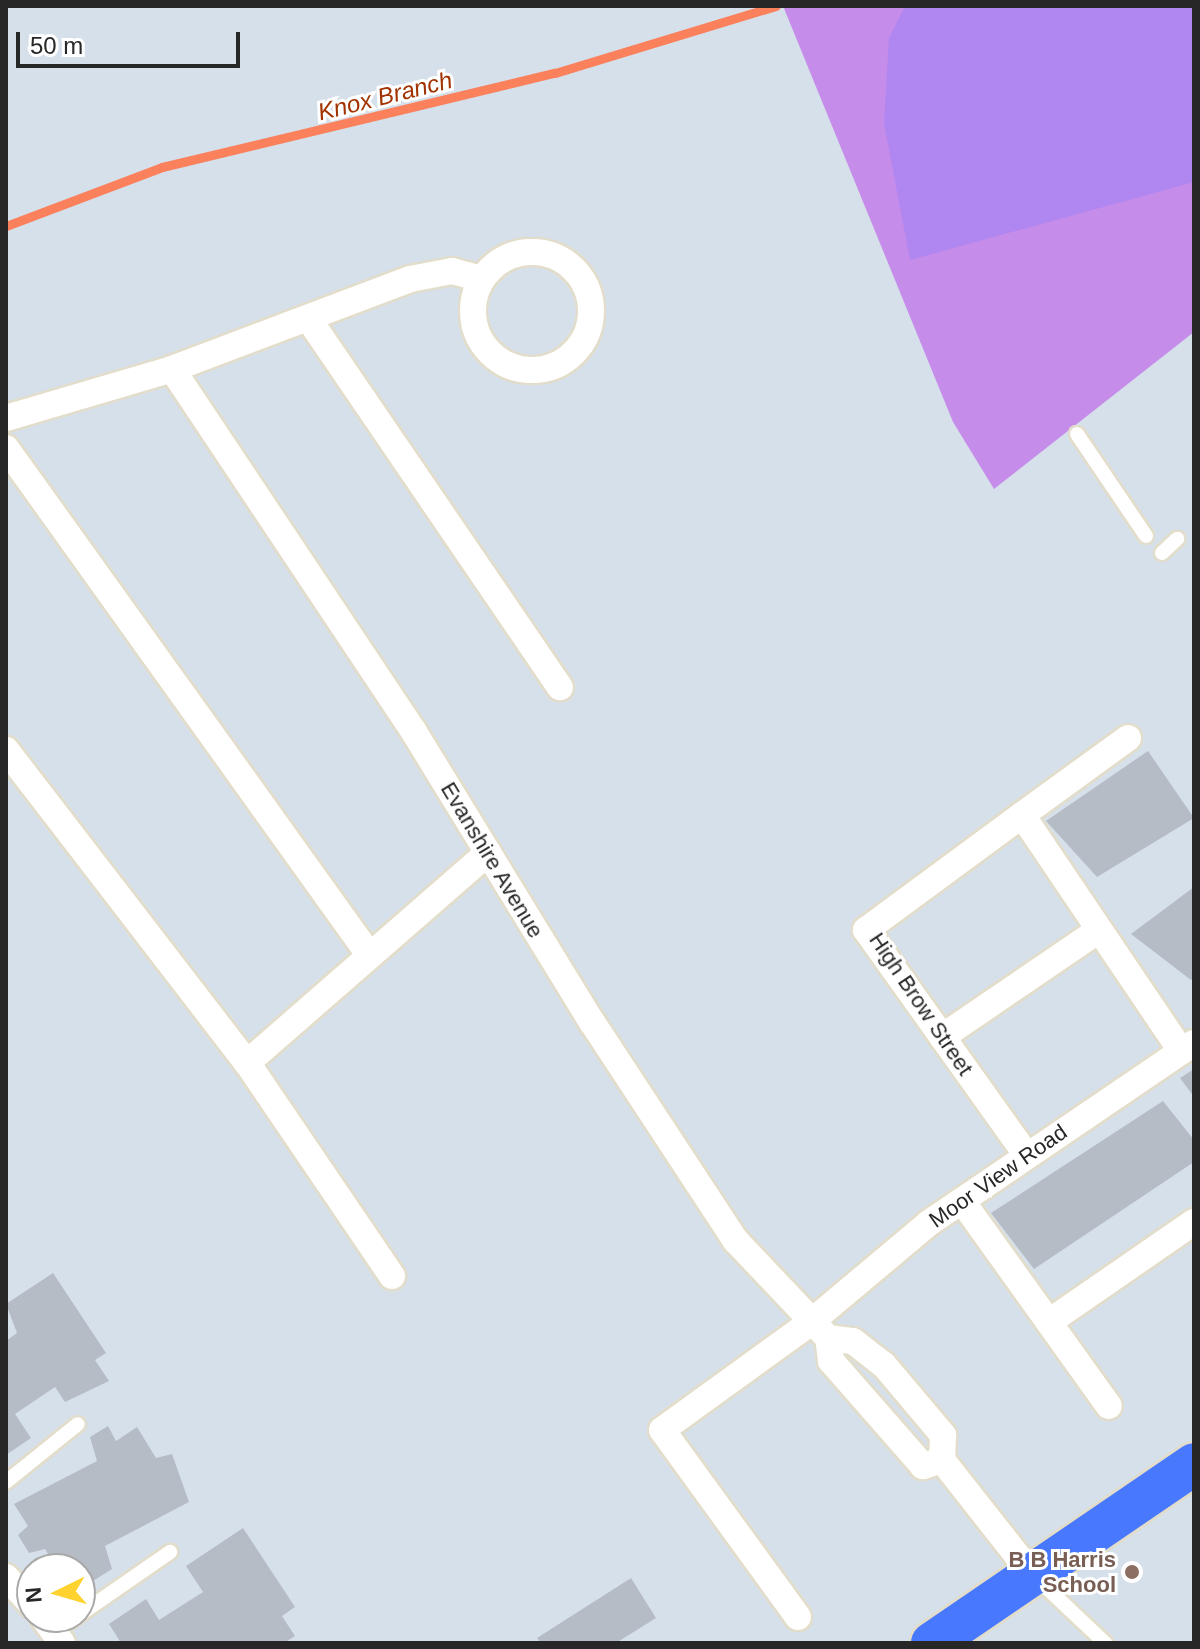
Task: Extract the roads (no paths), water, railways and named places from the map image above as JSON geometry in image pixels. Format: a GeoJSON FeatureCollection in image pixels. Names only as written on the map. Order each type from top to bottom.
{"type":"FeatureCollection","features":[{"type":"Feature","properties":{"kind":"main road"},"geometry":{"type":"LineString","coordinates":[[932,1643],[1194,1464]]}},
{"type":"Feature","properties":{"kind":"street"},"geometry":{"type":"LineString","coordinates":[[549,254],[567,262],[580,276],[590,303],[588,332],[578,349],[545,369],[525,370],[498,359],[478,337],[473,318],[481,279],[511,255],[549,254]]}},
{"type":"Feature","properties":{"kind":"street"},"geometry":{"type":"LineString","coordinates":[[6,418],[172,369],[410,279],[452,271],[481,279]]}},
{"type":"Feature","properties":{"kind":"street"},"geometry":{"type":"LineString","coordinates":[[308,318],[560,687]]}},
{"type":"Feature","properties":{"kind":"street","name":"Evanshire Avenue"},"geometry":{"type":"LineString","coordinates":[[172,369],[488,853],[736,1241],[819,1330],[831,1361],[923,1466],[942,1460]]}},
{"type":"Feature","properties":{"kind":"street"},"geometry":{"type":"LineString","coordinates":[[6,448],[368,953]]}},
{"type":"Feature","properties":{"kind":"street"},"geometry":{"type":"LineString","coordinates":[[1128,738],[1022,815],[1099,930],[1187,1047]]}},
{"type":"Feature","properties":{"kind":"street"},"geometry":{"type":"LineString","coordinates":[[6,750],[247,1063],[392,1276]]}},
{"type":"Feature","properties":{"kind":"street","name":"High Brow Street"},"geometry":{"type":"LineString","coordinates":[[1022,815],[866,930],[1027,1156]]}},
{"type":"Feature","properties":{"kind":"street"},"geometry":{"type":"LineString","coordinates":[[247,1063],[368,953],[488,853]]}},
{"type":"Feature","properties":{"kind":"street"},"geometry":{"type":"LineString","coordinates":[[942,1037],[1099,930]]}},
{"type":"Feature","properties":{"kind":"street","name":"Moor View Road"},"geometry":{"type":"LineString","coordinates":[[798,1617],[662,1430],[819,1330],[962,1201],[1187,1047]]}},
{"type":"Feature","properties":{"kind":"street"},"geometry":{"type":"LineString","coordinates":[[962,1201],[1109,1406]]}},
{"type":"Feature","properties":{"kind":"street"},"geometry":{"type":"LineString","coordinates":[[1049,1322],[1194,1222]]}},
{"type":"Feature","properties":{"kind":"street","name":"Evanshire Avenue"},"geometry":{"type":"LineString","coordinates":[[819,1330],[853,1341],[909,1394],[943,1435],[942,1460],[1031,1573]]}},
{"type":"Feature","properties":{"kind":"street"},"geometry":{"type":"LineString","coordinates":[[882,1420],[909,1394]]}},
{"type":"Feature","properties":{"kind":"lane"},"geometry":{"type":"LineString","coordinates":[[1077,434],[1146,536]]}},
{"type":"Feature","properties":{"kind":"lane"},"geometry":{"type":"LineString","coordinates":[[1162,553],[1177,539]]}},
{"type":"Feature","properties":{"kind":"lane"},"geometry":{"type":"LineString","coordinates":[[6,1482],[78,1424]]}},
{"type":"Feature","properties":{"kind":"lane"},"geometry":{"type":"LineString","coordinates":[[96,1602],[170,1552]]}},
{"type":"Feature","properties":{"kind":"lane"},"geometry":{"type":"LineString","coordinates":[[1031,1573],[1105,1643]]}},
{"type":"Feature","properties":{"kind":"waterway","name":"Knox Branch"},"geometry":{"type":"LineString","coordinates":[[6,226],[162,167],[555,73],[776,6]]}},
{"type":"Feature","properties":{"kind":"place","name":"B B Harris School"},"geometry":{"type":"Point","coordinates":[1132,1572]}}]}
